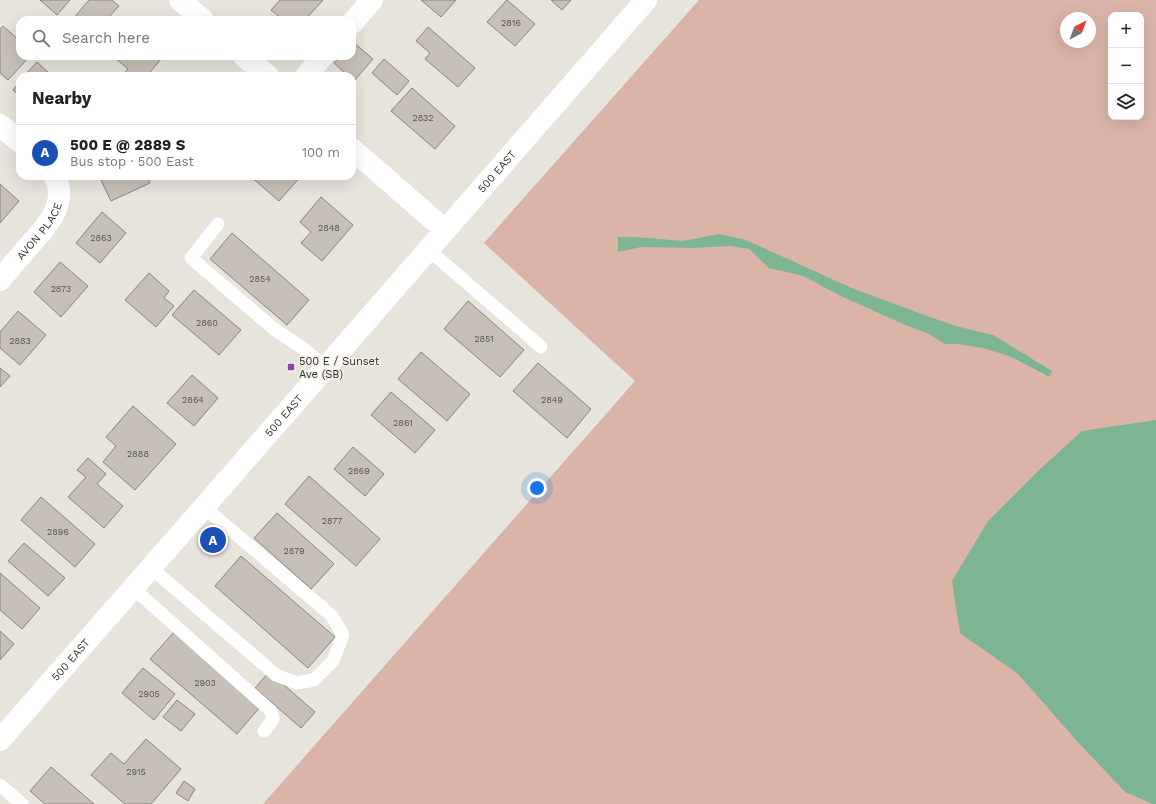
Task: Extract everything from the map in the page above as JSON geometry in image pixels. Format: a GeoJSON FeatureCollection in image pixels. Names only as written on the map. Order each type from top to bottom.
{"type":"FeatureCollection","features":[{"type":"Feature","properties":{"kind":"street"},"geometry":{"type":"LineString","coordinates":[[180,0],[198,16]]}},
{"type":"Feature","properties":{"kind":"street"},"geometry":{"type":"LineString","coordinates":[[356,18],[372,0]]}},
{"type":"Feature","properties":{"kind":"street","name":"500 EAST"},"geometry":{"type":"LineString","coordinates":[[0,740],[646,0]]}},
{"type":"Feature","properties":{"kind":"street"},"geometry":{"type":"LineString","coordinates":[[249,60],[263,72]]}},
{"type":"Feature","properties":{"kind":"street"},"geometry":{"type":"LineString","coordinates":[[309,72],[320,60]]}},
{"type":"Feature","properties":{"kind":"street"},"geometry":{"type":"LineString","coordinates":[[0,124],[16,138]]}},
{"type":"Feature","properties":{"kind":"street"},"geometry":{"type":"LineString","coordinates":[[356,152],[445,230]]}},
{"type":"Feature","properties":{"kind":"street","name":"AVON PLACE"},"geometry":{"type":"LineString","coordinates":[[0,280],[49,223],[56,210],[59,195],[56,180]]}},
{"type":"Feature","properties":{"kind":"lane"},"geometry":{"type":"LineString","coordinates":[[218,224],[191,258],[274,329],[304,348],[326,368]]}},
{"type":"Feature","properties":{"kind":"lane"},"geometry":{"type":"LineString","coordinates":[[429,250],[540,347]]}},
{"type":"Feature","properties":{"kind":"lane"},"geometry":{"type":"LineString","coordinates":[[151,568],[276,676],[297,683],[314,680],[333,661],[343,635],[332,616],[204,507]]}},
{"type":"Feature","properties":{"kind":"lane"},"geometry":{"type":"LineString","coordinates":[[134,588],[271,711],[273,720],[264,731]]}},
{"type":"Feature","properties":{"kind":"lane"},"geometry":{"type":"LineString","coordinates":[[0,785],[22,804]]}},
{"type":"Feature","properties":{"kind":"shaded area"},"geometry":{"type":"Polygon","coordinates":[[[699,0],[1156,0],[1156,804],[263,804],[635,381],[484,243],[699,0]]]}},
{"type":"Feature","properties":{"kind":"shaded area"},"geometry":{"type":"Polygon","coordinates":[[[719,234],[746,240],[854,289],[956,326],[993,335],[1052,371],[1050,377],[1009,356],[983,348],[958,344],[945,344],[929,334],[841,296],[803,276],[769,268],[749,249],[731,246],[691,248],[641,247],[618,252],[618,237],[683,241],[719,234]]]}},
{"type":"Feature","properties":{"kind":"shaded area"},"geometry":{"type":"Polygon","coordinates":[[[1156,420],[1156,804],[1153,804],[1125,792],[1077,741],[1018,674],[960,633],[952,581],[988,521],[1038,471],[1082,431],[1156,420]]]}},
{"type":"Feature","properties":{"kind":"building"},"geometry":{"type":"Polygon","coordinates":[[[40,0],[70,0],[57,15],[40,0]]]}},
{"type":"Feature","properties":{"kind":"building"},"geometry":{"type":"Polygon","coordinates":[[[89,0],[112,0],[119,6],[110,16],[75,16],[89,0]]]}},
{"type":"Feature","properties":{"kind":"building"},"geometry":{"type":"Polygon","coordinates":[[[280,0],[323,0],[309,16],[278,16],[271,10],[280,0]]]}},
{"type":"Feature","properties":{"kind":"building"},"geometry":{"type":"Polygon","coordinates":[[[421,0],[456,0],[441,17],[421,0]]]}},
{"type":"Feature","properties":{"kind":"building"},"geometry":{"type":"Polygon","coordinates":[[[507,0],[535,24],[515,46],[487,22],[507,0]]]}},
{"type":"Feature","properties":{"kind":"building"},"geometry":{"type":"Polygon","coordinates":[[[551,0],[571,0],[562,10],[551,0]]]}},
{"type":"Feature","properties":{"kind":"building"},"geometry":{"type":"Polygon","coordinates":[[[3,26],[16,37],[16,60],[26,60],[8,80],[0,73],[0,29],[3,26]]]}},
{"type":"Feature","properties":{"kind":"building"},"geometry":{"type":"Polygon","coordinates":[[[428,27],[475,68],[458,87],[425,59],[430,53],[416,41],[428,27]]]}},
{"type":"Feature","properties":{"kind":"building"},"geometry":{"type":"Polygon","coordinates":[[[356,45],[373,59],[356,79],[356,72],[344,72],[334,63],[337,60],[356,60],[356,45]]]}},
{"type":"Feature","properties":{"kind":"building"},"geometry":{"type":"Polygon","coordinates":[[[384,59],[409,81],[397,95],[372,73],[384,59]]]}},
{"type":"Feature","properties":{"kind":"building"},"geometry":{"type":"Polygon","coordinates":[[[118,60],[160,60],[150,72],[125,72],[128,69],[118,60]]]}},
{"type":"Feature","properties":{"kind":"building"},"geometry":{"type":"Polygon","coordinates":[[[37,62],[48,72],[28,72],[37,62]]]}},
{"type":"Feature","properties":{"kind":"building"},"geometry":{"type":"Polygon","coordinates":[[[412,88],[455,126],[435,149],[391,111],[412,88]]]}},
{"type":"Feature","properties":{"kind":"building"},"geometry":{"type":"Polygon","coordinates":[[[101,180],[149,180],[150,183],[111,201],[101,180]]]}},
{"type":"Feature","properties":{"kind":"building"},"geometry":{"type":"Polygon","coordinates":[[[255,180],[297,180],[279,201],[255,180]]]}},
{"type":"Feature","properties":{"kind":"building"},"geometry":{"type":"Polygon","coordinates":[[[0,184],[19,201],[0,223],[0,184]]]}},
{"type":"Feature","properties":{"kind":"building"},"geometry":{"type":"Polygon","coordinates":[[[321,197],[353,225],[322,261],[301,243],[311,232],[300,222],[321,197]]]}},
{"type":"Feature","properties":{"kind":"building"},"geometry":{"type":"Polygon","coordinates":[[[102,212],[126,233],[100,263],[76,243],[102,212]]]}},
{"type":"Feature","properties":{"kind":"building"},"geometry":{"type":"Polygon","coordinates":[[[232,233],[309,300],[287,325],[210,259],[232,233]]]}},
{"type":"Feature","properties":{"kind":"building"},"geometry":{"type":"Polygon","coordinates":[[[60,262],[88,286],[61,317],[34,292],[60,262]]]}},
{"type":"Feature","properties":{"kind":"building"},"geometry":{"type":"Polygon","coordinates":[[[149,273],[169,291],[164,298],[174,306],[156,327],[125,300],[149,273]]]}},
{"type":"Feature","properties":{"kind":"building"},"geometry":{"type":"Polygon","coordinates":[[[194,290],[241,330],[219,355],[172,315],[194,290]]]}},
{"type":"Feature","properties":{"kind":"building"},"geometry":{"type":"Polygon","coordinates":[[[468,301],[524,350],[500,377],[444,329],[468,301]]]}},
{"type":"Feature","properties":{"kind":"building"},"geometry":{"type":"Polygon","coordinates":[[[18,311],[46,335],[20,365],[0,348],[0,332],[18,311]]]}},
{"type":"Feature","properties":{"kind":"building"},"geometry":{"type":"Polygon","coordinates":[[[421,352],[470,394],[447,421],[398,379],[421,352]]]}},
{"type":"Feature","properties":{"kind":"building"},"geometry":{"type":"Polygon","coordinates":[[[538,363],[591,409],[567,438],[513,391],[538,363]]]}},
{"type":"Feature","properties":{"kind":"building"},"geometry":{"type":"Polygon","coordinates":[[[0,368],[10,376],[0,387],[0,368]]]}},
{"type":"Feature","properties":{"kind":"building"},"geometry":{"type":"Polygon","coordinates":[[[192,375],[218,398],[194,426],[167,403],[192,375]]]}},
{"type":"Feature","properties":{"kind":"building"},"geometry":{"type":"Polygon","coordinates":[[[391,392],[435,430],[415,453],[371,415],[391,392]]]}},
{"type":"Feature","properties":{"kind":"building"},"geometry":{"type":"Polygon","coordinates":[[[133,406],[176,444],[135,490],[103,462],[116,446],[106,437],[133,406]]]}},
{"type":"Feature","properties":{"kind":"building"},"geometry":{"type":"Polygon","coordinates":[[[353,447],[384,474],[365,496],[334,469],[353,447]]]}},
{"type":"Feature","properties":{"kind":"building"},"geometry":{"type":"Polygon","coordinates":[[[88,458],[106,474],[97,484],[123,506],[104,528],[68,497],[86,477],[77,470],[88,458]]]}},
{"type":"Feature","properties":{"kind":"building"},"geometry":{"type":"Polygon","coordinates":[[[309,476],[380,539],[356,566],[285,504],[309,476]]]}},
{"type":"Feature","properties":{"kind":"building"},"geometry":{"type":"Polygon","coordinates":[[[41,497],[95,544],[75,567],[21,520],[41,497]]]}},
{"type":"Feature","properties":{"kind":"building"},"geometry":{"type":"Polygon","coordinates":[[[277,513],[334,564],[311,589],[254,538],[277,513]]]}},
{"type":"Feature","properties":{"kind":"building"},"geometry":{"type":"Polygon","coordinates":[[[24,543],[65,578],[48,596],[8,561],[24,543]]]}},
{"type":"Feature","properties":{"kind":"building"},"geometry":{"type":"Polygon","coordinates":[[[241,556],[335,637],[308,668],[215,586],[241,556]]]}},
{"type":"Feature","properties":{"kind":"building"},"geometry":{"type":"Polygon","coordinates":[[[0,573],[40,608],[22,629],[0,610],[0,573]]]}},
{"type":"Feature","properties":{"kind":"building"},"geometry":{"type":"Polygon","coordinates":[[[0,631],[14,644],[0,660],[0,631]]]}},
{"type":"Feature","properties":{"kind":"building"},"geometry":{"type":"Polygon","coordinates":[[[174,632],[260,707],[237,734],[150,659],[174,632]]]}},
{"type":"Feature","properties":{"kind":"building"},"geometry":{"type":"Polygon","coordinates":[[[143,668],[175,694],[154,720],[122,693],[143,668]]]}},
{"type":"Feature","properties":{"kind":"building"},"geometry":{"type":"Polygon","coordinates":[[[269,672],[315,712],[301,728],[255,688],[269,672]]]}},
{"type":"Feature","properties":{"kind":"building"},"geometry":{"type":"Polygon","coordinates":[[[177,700],[195,714],[181,731],[163,717],[177,700]]]}},
{"type":"Feature","properties":{"kind":"building"},"geometry":{"type":"Polygon","coordinates":[[[146,739],[181,769],[151,804],[125,804],[91,775],[111,753],[124,764],[146,739]]]}},
{"type":"Feature","properties":{"kind":"building"},"geometry":{"type":"Polygon","coordinates":[[[51,767],[94,804],[45,804],[30,791],[51,767]]]}},
{"type":"Feature","properties":{"kind":"building"},"geometry":{"type":"Polygon","coordinates":[[[184,781],[195,789],[188,801],[176,793],[184,781]]]}},
{"type":"Feature","properties":{"kind":"place","name":"500 E / Sunset Ave (SB)"},"geometry":{"type":"Point","coordinates":[291,367]}},
{"type":"Feature","properties":{"kind":"place","name":"500 E @ 2889 S"},"geometry":{"type":"Point","coordinates":[213,540]}}]}
